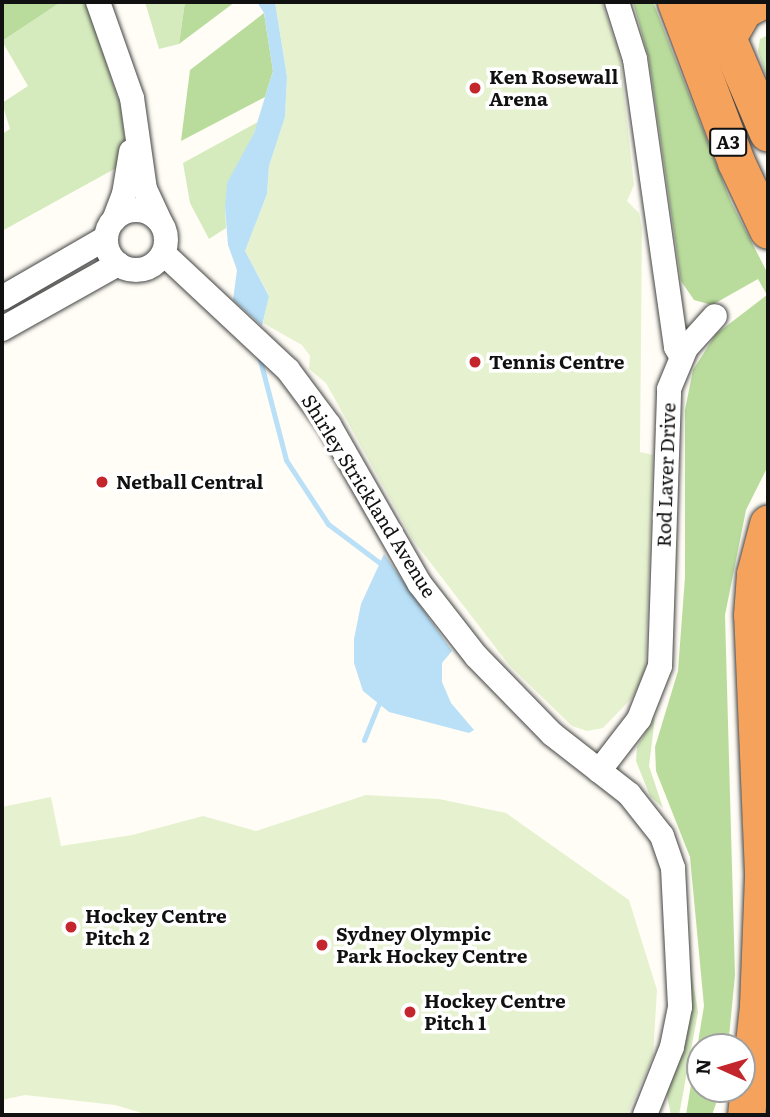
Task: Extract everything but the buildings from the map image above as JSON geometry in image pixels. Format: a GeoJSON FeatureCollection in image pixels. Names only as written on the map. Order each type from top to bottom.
{"type":"FeatureCollection","features":[{"type":"Feature","properties":{"kind":"highway","name":"A3"},"geometry":{"type":"LineString","coordinates":[[676,2],[736,162],[768,230]]}},
{"type":"Feature","properties":{"kind":"highway","name":"A3"},"geometry":{"type":"LineString","coordinates":[[712,2],[768,133]]}},
{"type":"Feature","properties":{"kind":"highway"},"geometry":{"type":"LineString","coordinates":[[693,52],[727,38],[743,10],[758,2]]}},
{"type":"Feature","properties":{"kind":"highway"},"geometry":{"type":"LineString","coordinates":[[746,82],[768,123]]}},
{"type":"Feature","properties":{"kind":"highway"},"geometry":{"type":"LineString","coordinates":[[746,1115],[758,1006],[763,873],[752,615],[755,575],[768,524]]}},
{"type":"Feature","properties":{"kind":"street"},"geometry":{"type":"LineString","coordinates":[[2,329],[118,264],[146,269],[164,254],[167,237],[145,189],[132,99],[98,2]]}},
{"type":"Feature","properties":{"kind":"street"},"geometry":{"type":"LineString","coordinates":[[617,2],[635,59],[676,347],[681,356],[715,316]]}},
{"type":"Feature","properties":{"kind":"street"},"geometry":{"type":"LineString","coordinates":[[118,264],[109,253],[110,229],[129,168],[132,99]]}},
{"type":"Feature","properties":{"kind":"street"},"geometry":{"type":"LineString","coordinates":[[2,298],[61,265],[138,209],[160,221]]}},
{"type":"Feature","properties":{"kind":"street","name":"Shirley Strickland Avenue"},"geometry":{"type":"LineString","coordinates":[[164,254],[288,370],[329,425],[419,583],[476,656],[552,734],[646,812],[662,836],[673,868],[680,1007],[672,1047],[645,1115]]}},
{"type":"Feature","properties":{"kind":"street"},"geometry":{"type":"LineString","coordinates":[[61,265],[74,288]]}},
{"type":"Feature","properties":{"kind":"street","name":"Rod Laver Drive"},"geometry":{"type":"LineString","coordinates":[[599,771],[639,719],[660,666],[668,401],[681,356]]}},
{"type":"Feature","properties":{"kind":"green space"},"geometry":{"type":"Polygon","coordinates":[[[2,2],[61,2],[2,41],[2,2]]]}},
{"type":"Feature","properties":{"kind":"green space"},"geometry":{"type":"Polygon","coordinates":[[[61,2],[86,2],[121,108],[127,162],[2,231],[2,134],[10,129],[2,103],[28,86],[2,41],[61,2]]]}},
{"type":"Feature","properties":{"kind":"green space"},"geometry":{"type":"Polygon","coordinates":[[[145,2],[185,2],[179,44],[159,49],[145,2]]]}},
{"type":"Feature","properties":{"kind":"green space"},"geometry":{"type":"Polygon","coordinates":[[[185,2],[235,2],[179,44],[185,2]]]}},
{"type":"Feature","properties":{"kind":"green space","name":"Tennis Centre"},"geometry":{"type":"Polygon","coordinates":[[[275,2],[602,2],[620,58],[634,185],[627,201],[639,213],[642,229],[640,452],[653,455],[645,674],[631,699],[603,728],[587,731],[572,726],[509,665],[413,540],[326,383],[309,369],[310,356],[302,345],[263,323],[269,295],[245,251],[267,194],[269,166],[285,117],[287,77],[275,2]]]}},
{"type":"Feature","properties":{"kind":"green space"},"geometry":{"type":"Polygon","coordinates":[[[633,2],[653,2],[731,202],[768,274],[768,466],[746,510],[725,615],[735,975],[729,1033],[700,1033],[704,1006],[690,857],[656,771],[655,747],[678,671],[685,577],[685,410],[693,370],[716,334],[767,295],[758,279],[712,305],[694,300],[681,281],[649,59],[633,2]]]}},
{"type":"Feature","properties":{"kind":"green space"},"geometry":{"type":"Polygon","coordinates":[[[264,13],[273,71],[265,97],[181,141],[190,70],[264,13]]]}},
{"type":"Feature","properties":{"kind":"green space"},"geometry":{"type":"Polygon","coordinates":[[[768,35],[768,82],[758,51],[760,39],[768,35]]]}},
{"type":"Feature","properties":{"kind":"green space"},"geometry":{"type":"Polygon","coordinates":[[[258,122],[225,208],[226,228],[209,239],[190,203],[183,163],[258,122]]]}},
{"type":"Feature","properties":{"kind":"green space"},"geometry":{"type":"Polygon","coordinates":[[[655,717],[649,766],[663,808],[650,796],[636,761],[637,747],[655,717]]]}},
{"type":"Feature","properties":{"kind":"green space","name":"Sydney Olympic Park Hockey Centre"},"geometry":{"type":"Polygon","coordinates":[[[366,795],[439,799],[506,813],[629,900],[657,990],[653,1056],[627,1115],[149,1115],[115,1105],[25,1095],[2,1100],[2,807],[51,797],[61,846],[132,835],[203,816],[256,831],[366,795]]]}},
{"type":"Feature","properties":{"kind":"green space"},"geometry":{"type":"Polygon","coordinates":[[[690,964],[698,1012],[694,1033],[686,1033],[686,1077],[679,1115],[671,1115],[666,1091],[690,964]]]}},
{"type":"Feature","properties":{"kind":"green space"},"geometry":{"type":"Polygon","coordinates":[[[688,1103],[716,1103],[712,1115],[686,1115],[688,1103]]]}},
{"type":"Feature","properties":{"kind":"water"},"geometry":{"type":"Polygon","coordinates":[[[257,2],[275,2],[287,77],[285,117],[269,166],[267,194],[245,251],[269,296],[262,326],[233,300],[237,270],[228,245],[225,208],[227,183],[254,133],[273,71],[264,13],[257,2]]]}},
{"type":"Feature","properties":{"kind":"water"},"geometry":{"type":"Polygon","coordinates":[[[384,554],[452,651],[442,663],[442,682],[451,703],[474,730],[469,733],[389,712],[363,691],[354,663],[354,639],[361,604],[384,554]]]}},
{"type":"Feature","properties":{"kind":"waterway"},"geometry":{"type":"LineString","coordinates":[[259,356],[286,460],[328,524],[380,563]]}},
{"type":"Feature","properties":{"kind":"waterway"},"geometry":{"type":"LineString","coordinates":[[364,740],[379,703]]}},
{"type":"Feature","properties":{"kind":"place","name":"Ken Rosewall Arena"},"geometry":{"type":"Point","coordinates":[475,88]}},
{"type":"Feature","properties":{"kind":"place","name":"Tennis Centre"},"geometry":{"type":"Point","coordinates":[475,362]}},
{"type":"Feature","properties":{"kind":"place","name":"Netball Central"},"geometry":{"type":"Point","coordinates":[102,482]}},
{"type":"Feature","properties":{"kind":"place","name":"Hockey Centre Pitch 2"},"geometry":{"type":"Point","coordinates":[71,927]}},
{"type":"Feature","properties":{"kind":"place","name":"Sydney Olympic Park Hockey Centre"},"geometry":{"type":"Point","coordinates":[322,945]}},
{"type":"Feature","properties":{"kind":"place","name":"Hockey Centre Pitch 1"},"geometry":{"type":"Point","coordinates":[410,1012]}}]}
